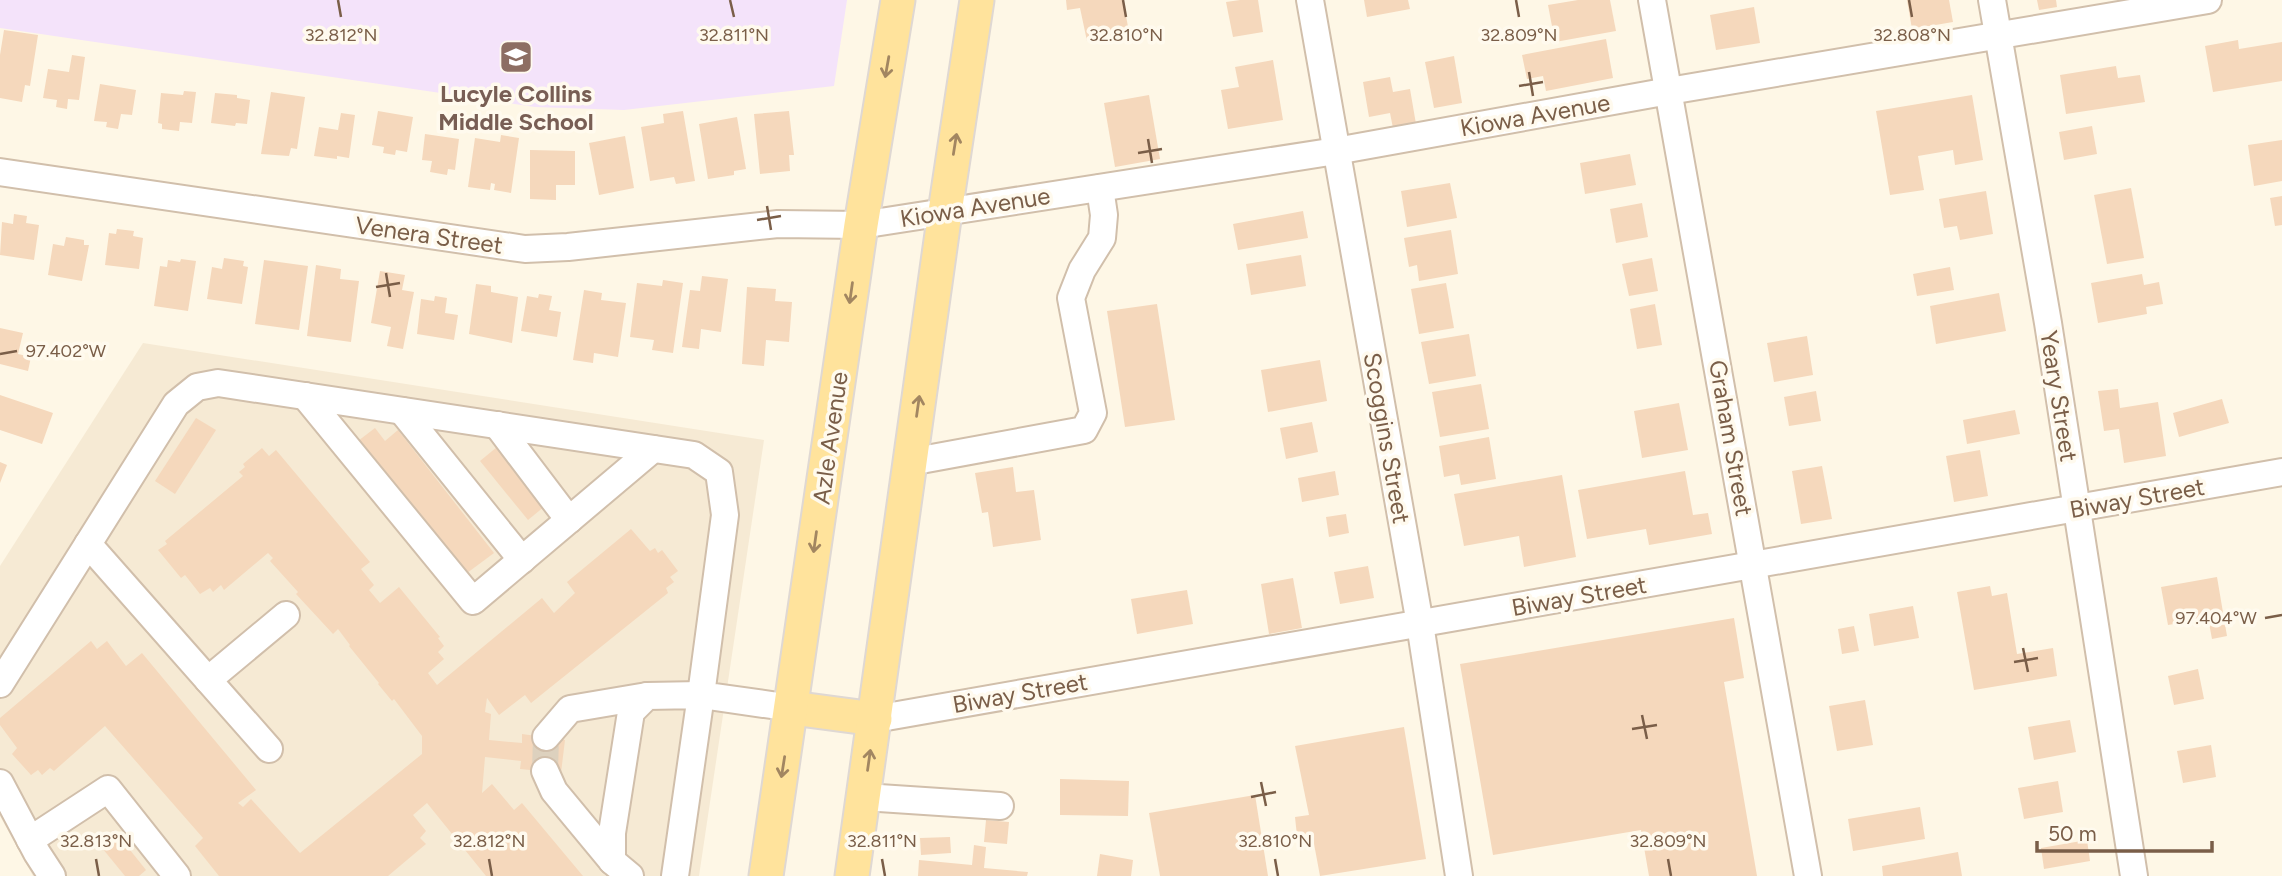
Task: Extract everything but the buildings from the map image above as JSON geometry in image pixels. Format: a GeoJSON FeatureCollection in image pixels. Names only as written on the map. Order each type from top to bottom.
{"type":"FeatureCollection","features":[{"type":"Feature","properties":{"kind":"main road","name":"Azle Avenue"},"geometry":{"type":"LineString","coordinates":[[766,876],[861,225],[898,0]]}},
{"type":"Feature","properties":{"kind":"main road"},"geometry":{"type":"LineString","coordinates":[[852,876],[977,0]]}},
{"type":"Feature","properties":{"kind":"main road"},"geometry":{"type":"LineString","coordinates":[[792,708],[875,719]]}},
{"type":"Feature","properties":{"kind":"street","name":"Scoggins Street"},"geometry":{"type":"LineString","coordinates":[[1310,0],[1420,624],[1459,876]]}},
{"type":"Feature","properties":{"kind":"street","name":"Graham Street"},"geometry":{"type":"LineString","coordinates":[[1652,0],[1808,876]]}},
{"type":"Feature","properties":{"kind":"street","name":"Yeary Street"},"geometry":{"type":"LineString","coordinates":[[1992,0],[2048,323],[2134,876]]}},
{"type":"Feature","properties":{"kind":"street","name":"Kiowa Avenue"},"geometry":{"type":"LineString","coordinates":[[861,225],[1336,151],[1669,91],[2208,0]]}},
{"type":"Feature","properties":{"kind":"street","name":"Venera Street"},"geometry":{"type":"LineString","coordinates":[[0,172],[525,249],[568,247],[778,224],[861,225]]}},
{"type":"Feature","properties":{"kind":"street"},"geometry":{"type":"LineString","coordinates":[[910,462],[1084,430],[1093,413],[1071,298],[1082,270],[1102,238],[1104,215],[1100,188]]}},
{"type":"Feature","properties":{"kind":"street"},"geometry":{"type":"LineString","coordinates":[[0,684],[176,404],[197,387],[218,383],[694,455],[719,472],[725,515],[675,876]]}},
{"type":"Feature","properties":{"kind":"street"},"geometry":{"type":"LineString","coordinates":[[305,396],[473,601],[653,449]]}},
{"type":"Feature","properties":{"kind":"street"},"geometry":{"type":"LineString","coordinates":[[402,411],[522,560]]}},
{"type":"Feature","properties":{"kind":"street"},"geometry":{"type":"LineString","coordinates":[[497,425],[569,520]]}},
{"type":"Feature","properties":{"kind":"street","name":"Biway Street"},"geometry":{"type":"LineString","coordinates":[[875,719],[2282,472]]}},
{"type":"Feature","properties":{"kind":"street"},"geometry":{"type":"LineString","coordinates":[[88,544],[269,749]]}},
{"type":"Feature","properties":{"kind":"street"},"geometry":{"type":"LineString","coordinates":[[208,680],[286,615]]}},
{"type":"Feature","properties":{"kind":"street"},"geometry":{"type":"LineString","coordinates":[[546,737],[570,709],[647,696],[701,695],[792,708]]}},
{"type":"Feature","properties":{"kind":"street"},"geometry":{"type":"LineString","coordinates":[[621,868],[612,833],[631,712],[647,696]]}},
{"type":"Feature","properties":{"kind":"street"},"geometry":{"type":"LineString","coordinates":[[545,771],[554,791],[621,868]]}},
{"type":"Feature","properties":{"kind":"street"},"geometry":{"type":"LineString","coordinates":[[0,783],[52,876]]}},
{"type":"Feature","properties":{"kind":"street"},"geometry":{"type":"LineString","coordinates":[[30,840],[108,789],[177,876]]}},
{"type":"Feature","properties":{"kind":"street"},"geometry":{"type":"LineString","coordinates":[[864,797],[1000,806]]}},
{"type":"Feature","properties":{"kind":"shaded area","name":"Lucyle Collins Middle School"},"geometry":{"type":"Polygon","coordinates":[[[0,0],[847,0],[834,86],[624,110],[535,107],[0,28],[0,0]]]}},
{"type":"Feature","properties":{"kind":"shaded area"},"geometry":{"type":"Polygon","coordinates":[[[143,343],[764,440],[699,876],[33,876],[0,816],[0,566],[143,343]]]}},
{"type":"Feature","properties":{"kind":"tunnel"},"geometry":{"type":"LineString","coordinates":[[545,771],[546,737]]}},
{"type":"Feature","properties":{"kind":"place","name":"Lucyle Collins Middle School"},"geometry":{"type":"Point","coordinates":[516,57]}}]}
